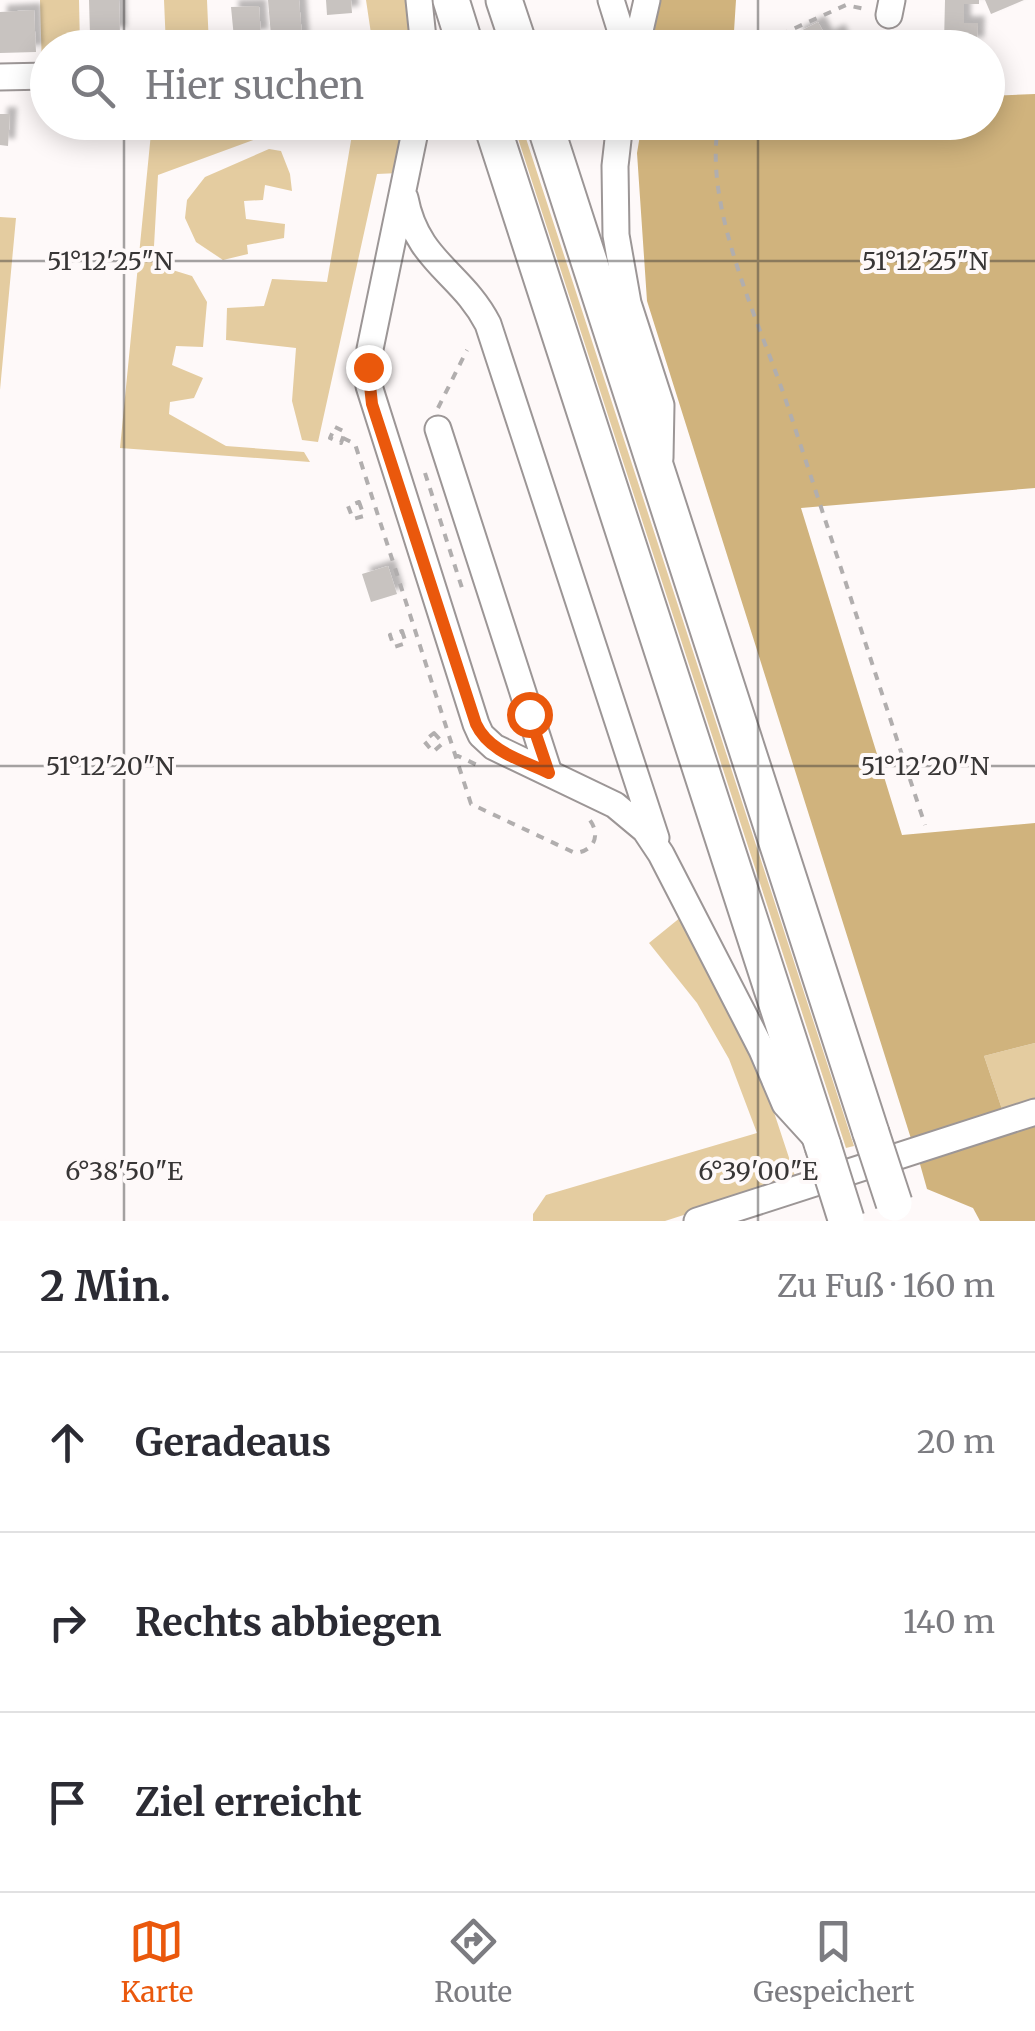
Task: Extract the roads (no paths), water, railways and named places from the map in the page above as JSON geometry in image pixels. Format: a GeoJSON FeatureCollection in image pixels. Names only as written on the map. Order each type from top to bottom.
{"type":"FeatureCollection","features":[{"type":"Feature","properties":{"kind":"highway"},"geometry":{"type":"LineString","coordinates":[[451,0],[460,30]]}},
{"type":"Feature","properties":{"kind":"highway"},"geometry":{"type":"LineString","coordinates":[[504,0],[514,30]]}},
{"type":"Feature","properties":{"kind":"highway"},"geometry":{"type":"LineString","coordinates":[[497,140],[847,1220]]}},
{"type":"Feature","properties":{"kind":"highway"},"geometry":{"type":"LineString","coordinates":[[550,140],[897,1212]]}},
{"type":"Feature","properties":{"kind":"street"},"geometry":{"type":"LineString","coordinates":[[419,0],[422,30]]}},
{"type":"Feature","properties":{"kind":"street"},"geometry":{"type":"LineString","coordinates":[[611,0],[620,30]]}},
{"type":"Feature","properties":{"kind":"street"},"geometry":{"type":"LineString","coordinates":[[640,30],[646,0]]}},
{"type":"Feature","properties":{"kind":"street"},"geometry":{"type":"LineString","coordinates":[[0,76],[30,76]]}},
{"type":"Feature","properties":{"kind":"street"},"geometry":{"type":"LineString","coordinates":[[414,140],[370,349],[372,404],[476,724],[494,747],[632,816],[661,854]]}},
{"type":"Feature","properties":{"kind":"street"},"geometry":{"type":"LineString","coordinates":[[618,140],[616,235],[628,303],[661,406],[660,483]]}},
{"type":"Feature","properties":{"kind":"street"},"geometry":{"type":"LineString","coordinates":[[404,193],[417,238],[479,306],[488,324],[661,854],[762,1050],[785,1104],[823,1146]]}},
{"type":"Feature","properties":{"kind":"street"},"geometry":{"type":"LineString","coordinates":[[438,429],[549,773]]}},
{"type":"Feature","properties":{"kind":"street"},"geometry":{"type":"LineString","coordinates":[[700,1220],[1035,1112]]}}]}
